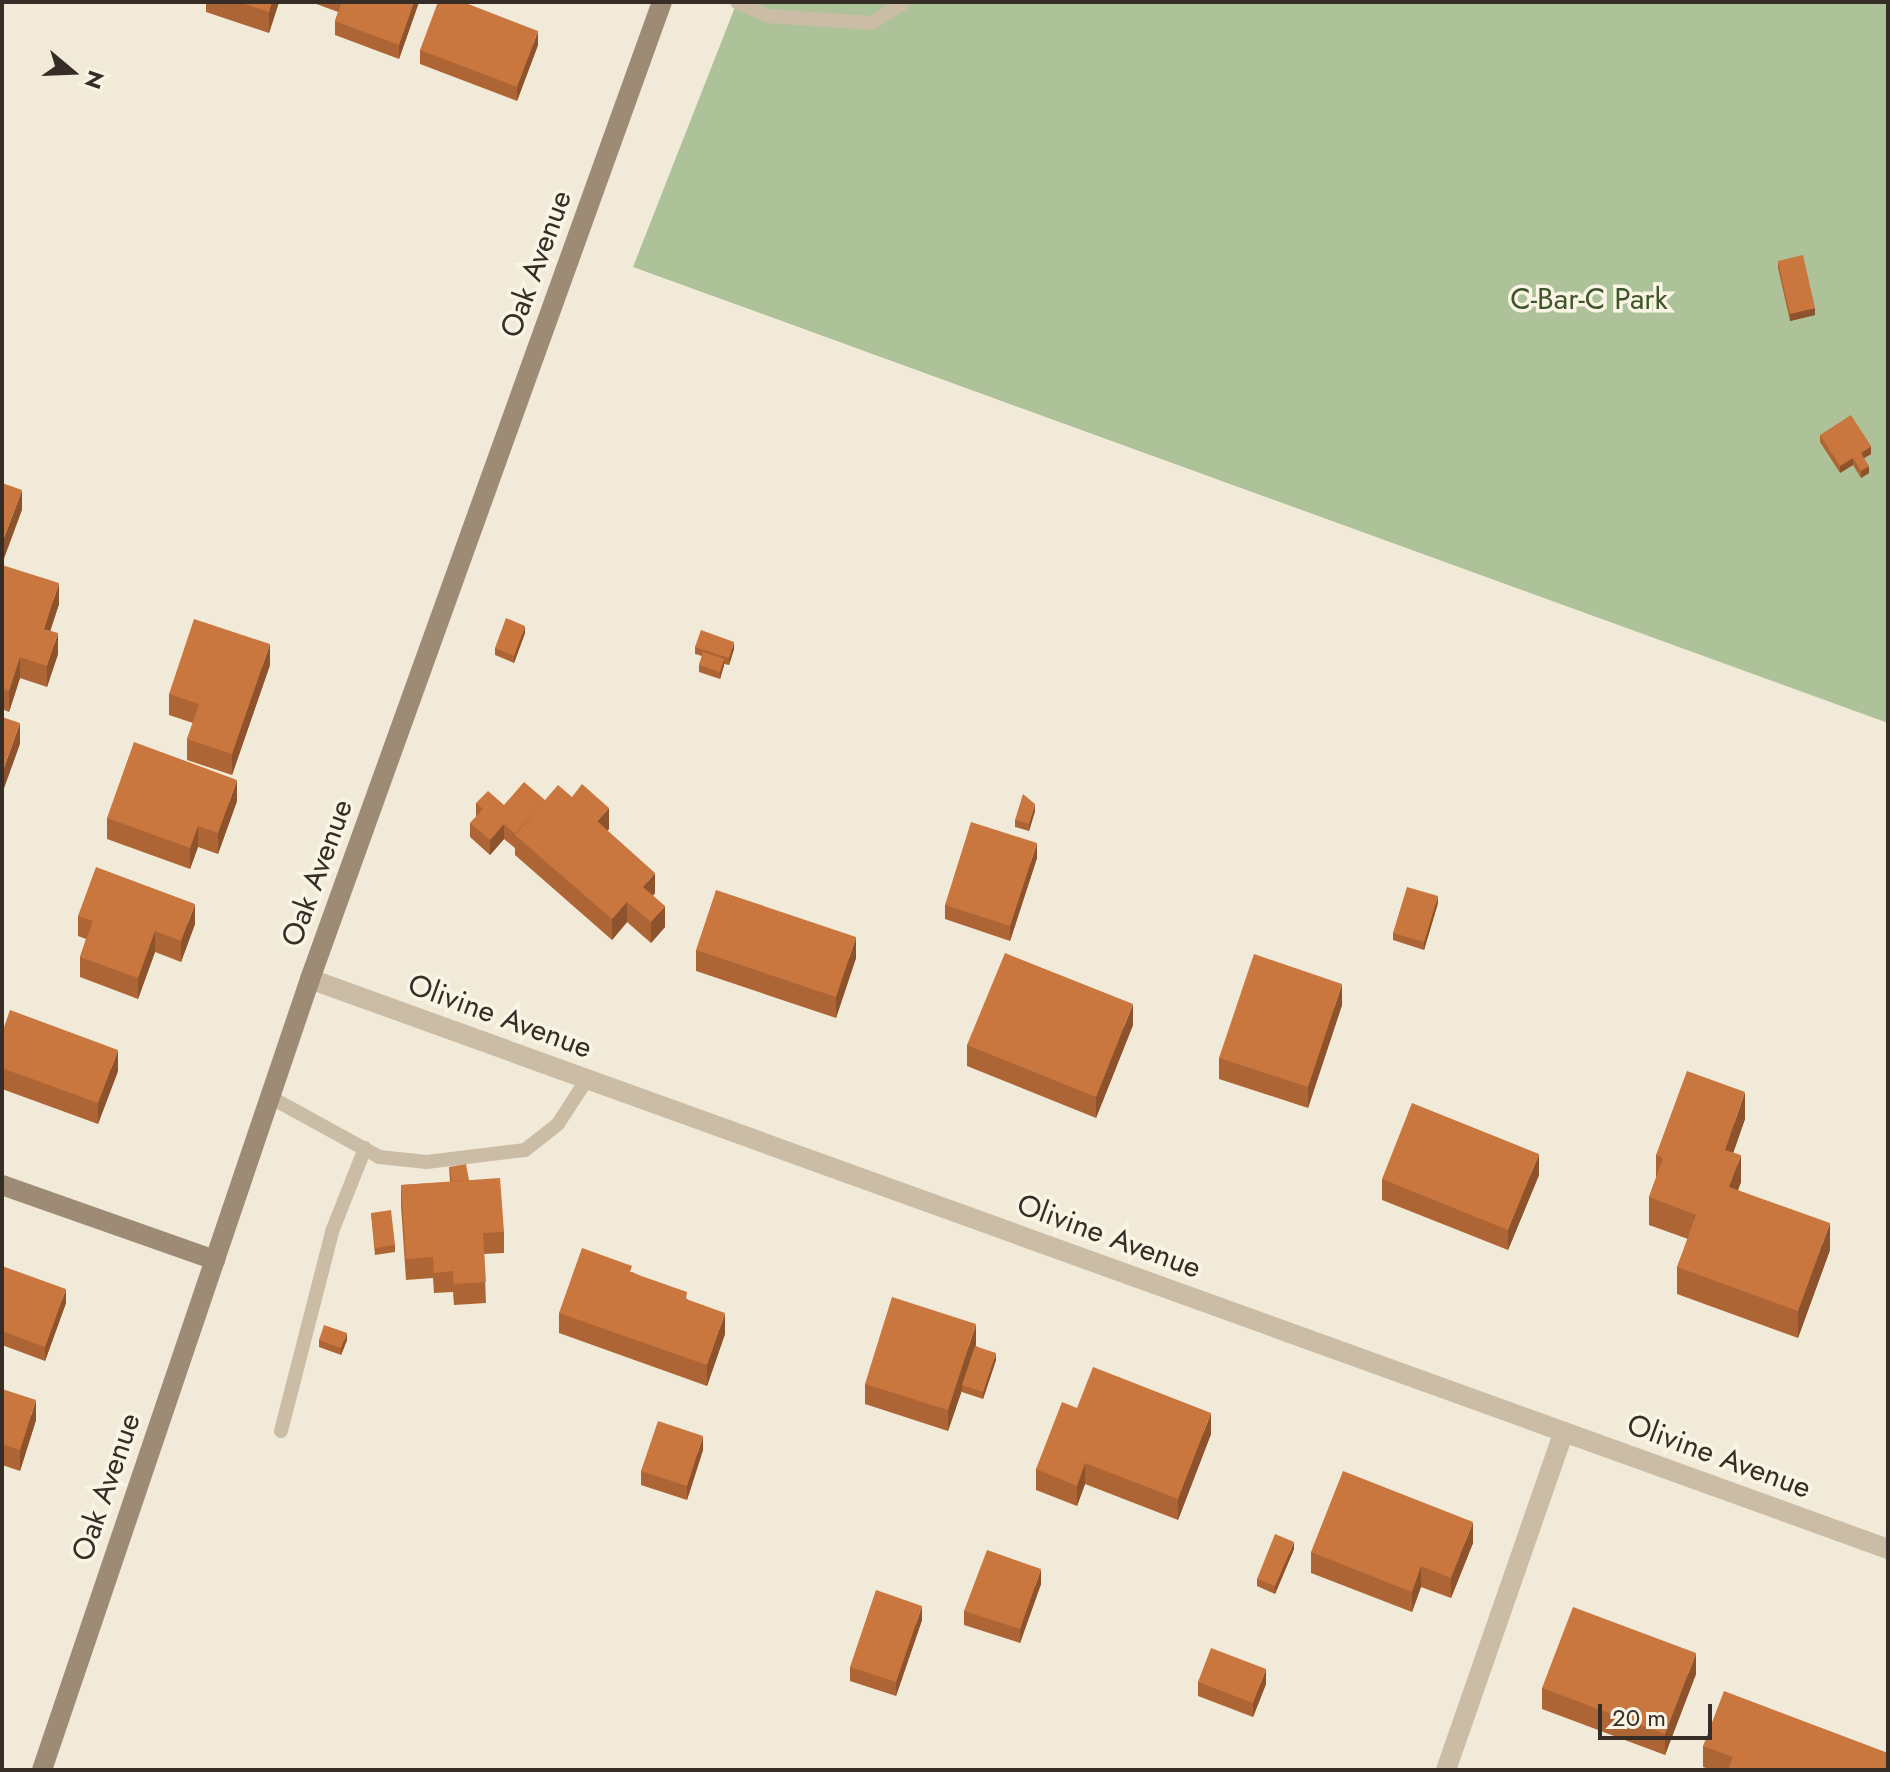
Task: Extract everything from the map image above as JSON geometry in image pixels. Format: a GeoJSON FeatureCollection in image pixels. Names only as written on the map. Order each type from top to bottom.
{"type":"FeatureCollection","features":[{"type":"Feature","properties":{"kind":"main road","name":"Oak Avenue"},"geometry":{"type":"LineString","coordinates":[[42,1770],[310,979],[662,2]]}},
{"type":"Feature","properties":{"kind":"main road"},"geometry":{"type":"LineString","coordinates":[[2,1185],[215,1260]]}},
{"type":"Feature","properties":{"kind":"street","name":"Olivine Avenue"},"geometry":{"type":"LineString","coordinates":[[310,979],[1888,1549]]}},
{"type":"Feature","properties":{"kind":"street"},"geometry":{"type":"LineString","coordinates":[[1446,1770],[1564,1432]]}},
{"type":"Feature","properties":{"kind":"lane"},"geometry":{"type":"LineString","coordinates":[[737,2],[768,16],[872,23],[904,2]]}},
{"type":"Feature","properties":{"kind":"lane"},"geometry":{"type":"LineString","coordinates":[[270,1097],[379,1157],[427,1162],[525,1150],[558,1124],[587,1079]]}},
{"type":"Feature","properties":{"kind":"lane"},"geometry":{"type":"LineString","coordinates":[[281,1431],[333,1229],[365,1148]]}},
{"type":"Feature","properties":{"kind":"green space","name":"C-Bar-C Park"},"geometry":{"type":"Polygon","coordinates":[[[737,2],[1888,2],[1888,723],[633,267],[737,2]]]}},
{"type":"Feature","properties":{"kind":"building"},"geometry":{"type":"Polygon","coordinates":[[[239,2],[272,2],[269,12],[239,2]]]}},
{"type":"Feature","properties":{"kind":"building"},"geometry":{"type":"Polygon","coordinates":[[[342,2],[414,2],[399,45],[335,21],[342,2]]]}},
{"type":"Feature","properties":{"kind":"building"},"geometry":{"type":"Polygon","coordinates":[[[438,2],[463,2],[538,31],[517,87],[420,50],[438,2]]]}},
{"type":"Feature","properties":{"kind":"building"},"geometry":{"type":"Polygon","coordinates":[[[1803,255],[1815,308],[1790,314],[1778,261],[1803,255]]]}},
{"type":"Feature","properties":{"kind":"building"},"geometry":{"type":"Polygon","coordinates":[[[1851,415],[1871,446],[1861,453],[1869,466],[1861,471],[1853,458],[1840,466],[1820,435],[1851,415]]]}},
{"type":"Feature","properties":{"kind":"building"},"geometry":{"type":"Polygon","coordinates":[[[2,483],[22,490],[2,543],[2,483]]]}},
{"type":"Feature","properties":{"kind":"building"},"geometry":{"type":"Polygon","coordinates":[[[2,565],[59,583],[44,629],[58,633],[47,666],[20,657],[9,691],[2,689],[2,565]]]}},
{"type":"Feature","properties":{"kind":"building"},"geometry":{"type":"Polygon","coordinates":[[[506,618],[525,626],[514,656],[495,648],[506,618]]]}},
{"type":"Feature","properties":{"kind":"building"},"geometry":{"type":"Polygon","coordinates":[[[194,619],[270,644],[232,754],[187,739],[199,704],[169,694],[194,619]]]}},
{"type":"Feature","properties":{"kind":"building"},"geometry":{"type":"Polygon","coordinates":[[[701,630],[734,642],[729,658],[695,647],[701,630]]]}},
{"type":"Feature","properties":{"kind":"building"},"geometry":{"type":"Polygon","coordinates":[[[703,652],[724,659],[720,672],[699,665],[703,652]]]}},
{"type":"Feature","properties":{"kind":"building"},"geometry":{"type":"Polygon","coordinates":[[[2,717],[20,723],[2,773],[2,717]]]}},
{"type":"Feature","properties":{"kind":"building"},"geometry":{"type":"Polygon","coordinates":[[[134,742],[237,780],[218,833],[198,826],[190,848],[107,818],[134,742]]]}},
{"type":"Feature","properties":{"kind":"building"},"geometry":{"type":"Polygon","coordinates":[[[524,782],[545,800],[515,834],[504,824],[490,840],[470,823],[483,809],[476,803],[488,791],[504,805],[524,782]]]}},
{"type":"Feature","properties":{"kind":"building"},"geometry":{"type":"Polygon","coordinates":[[[582,784],[609,808],[597,821],[655,873],[643,887],[665,906],[651,922],[627,902],[612,919],[515,835],[558,785],[572,797],[582,784]]]}},
{"type":"Feature","properties":{"kind":"building"},"geometry":{"type":"Polygon","coordinates":[[[1023,794],[1035,804],[1029,824],[1015,820],[1023,794]]]}},
{"type":"Feature","properties":{"kind":"building"},"geometry":{"type":"Polygon","coordinates":[[[971,822],[1037,843],[1010,926],[945,905],[971,822]]]}},
{"type":"Feature","properties":{"kind":"building"},"geometry":{"type":"Polygon","coordinates":[[[96,867],[195,904],[181,941],[155,931],[138,978],[80,957],[93,921],[78,916],[96,867]]]}},
{"type":"Feature","properties":{"kind":"building"},"geometry":{"type":"Polygon","coordinates":[[[1407,887],[1438,896],[1424,942],[1393,933],[1407,887]]]}},
{"type":"Feature","properties":{"kind":"building"},"geometry":{"type":"Polygon","coordinates":[[[716,890],[856,937],[836,997],[696,950],[716,890]]]}},
{"type":"Feature","properties":{"kind":"building"},"geometry":{"type":"Polygon","coordinates":[[[1005,953],[1133,1004],[1096,1097],[967,1045],[1005,953]]]}},
{"type":"Feature","properties":{"kind":"building"},"geometry":{"type":"Polygon","coordinates":[[[1254,954],[1342,984],[1308,1087],[1219,1058],[1254,954]]]}},
{"type":"Feature","properties":{"kind":"building"},"geometry":{"type":"Polygon","coordinates":[[[10,1010],[118,1050],[98,1103],[2,1068],[2,1033],[10,1010]]]}},
{"type":"Feature","properties":{"kind":"building"},"geometry":{"type":"Polygon","coordinates":[[[1687,1071],[1745,1092],[1725,1150],[1741,1155],[1729,1187],[1830,1223],[1798,1311],[1677,1267],[1696,1215],[1649,1197],[1663,1158],[1656,1155],[1687,1071]]]}},
{"type":"Feature","properties":{"kind":"building"},"geometry":{"type":"Polygon","coordinates":[[[1412,1103],[1539,1154],[1508,1230],[1382,1179],[1412,1103]]]}},
{"type":"Feature","properties":{"kind":"building"},"geometry":{"type":"Polygon","coordinates":[[[466,1164],[469,1180],[452,1181],[449,1167],[466,1164]]]}},
{"type":"Feature","properties":{"kind":"building"},"geometry":{"type":"Polygon","coordinates":[[[500,1178],[504,1232],[483,1233],[486,1282],[454,1284],[453,1271],[434,1273],[433,1257],[406,1259],[401,1185],[500,1178]]]}},
{"type":"Feature","properties":{"kind":"building"},"geometry":{"type":"Polygon","coordinates":[[[391,1210],[395,1245],[375,1248],[371,1213],[391,1210]]]}},
{"type":"Feature","properties":{"kind":"building"},"geometry":{"type":"Polygon","coordinates":[[[582,1248],[632,1266],[630,1272],[687,1292],[686,1299],[725,1313],[707,1365],[559,1313],[582,1248]]]}},
{"type":"Feature","properties":{"kind":"building"},"geometry":{"type":"Polygon","coordinates":[[[2,1266],[66,1289],[45,1347],[2,1331],[2,1266]]]}},
{"type":"Feature","properties":{"kind":"building"},"geometry":{"type":"Polygon","coordinates":[[[892,1297],[976,1324],[948,1410],[865,1384],[892,1297]]]}},
{"type":"Feature","properties":{"kind":"building"},"geometry":{"type":"Polygon","coordinates":[[[324,1325],[347,1333],[341,1348],[319,1340],[324,1325]]]}},
{"type":"Feature","properties":{"kind":"building"},"geometry":{"type":"Polygon","coordinates":[[[975,1346],[996,1353],[983,1392],[962,1385],[975,1346]]]}},
{"type":"Feature","properties":{"kind":"building"},"geometry":{"type":"Polygon","coordinates":[[[1093,1367],[1211,1413],[1178,1499],[1085,1463],[1077,1486],[1036,1469],[1062,1402],[1077,1408],[1093,1367]]]}},
{"type":"Feature","properties":{"kind":"building"},"geometry":{"type":"Polygon","coordinates":[[[2,1389],[36,1400],[20,1450],[2,1444],[2,1389]]]}},
{"type":"Feature","properties":{"kind":"building"},"geometry":{"type":"Polygon","coordinates":[[[658,1421],[703,1436],[687,1486],[641,1471],[658,1421]]]}},
{"type":"Feature","properties":{"kind":"building"},"geometry":{"type":"Polygon","coordinates":[[[1343,1471],[1473,1522],[1451,1578],[1421,1566],[1412,1592],[1311,1552],[1343,1471]]]}},
{"type":"Feature","properties":{"kind":"building"},"geometry":{"type":"Polygon","coordinates":[[[1275,1534],[1294,1542],[1275,1586],[1257,1579],[1275,1534]]]}},
{"type":"Feature","properties":{"kind":"building"},"geometry":{"type":"Polygon","coordinates":[[[987,1550],[1041,1569],[1020,1629],[964,1611],[987,1550]]]}},
{"type":"Feature","properties":{"kind":"building"},"geometry":{"type":"Polygon","coordinates":[[[876,1590],[922,1606],[896,1682],[850,1667],[876,1590]]]}},
{"type":"Feature","properties":{"kind":"building"},"geometry":{"type":"Polygon","coordinates":[[[1573,1607],[1696,1653],[1665,1734],[1542,1688],[1573,1607]]]}},
{"type":"Feature","properties":{"kind":"building"},"geometry":{"type":"Polygon","coordinates":[[[1211,1648],[1266,1669],[1253,1703],[1198,1682],[1211,1648]]]}},
{"type":"Feature","properties":{"kind":"building"},"geometry":{"type":"Polygon","coordinates":[[[1724,1691],[1888,1753],[1886,1770],[1728,1770],[1733,1757],[1703,1746],[1724,1691]]]}}]}
